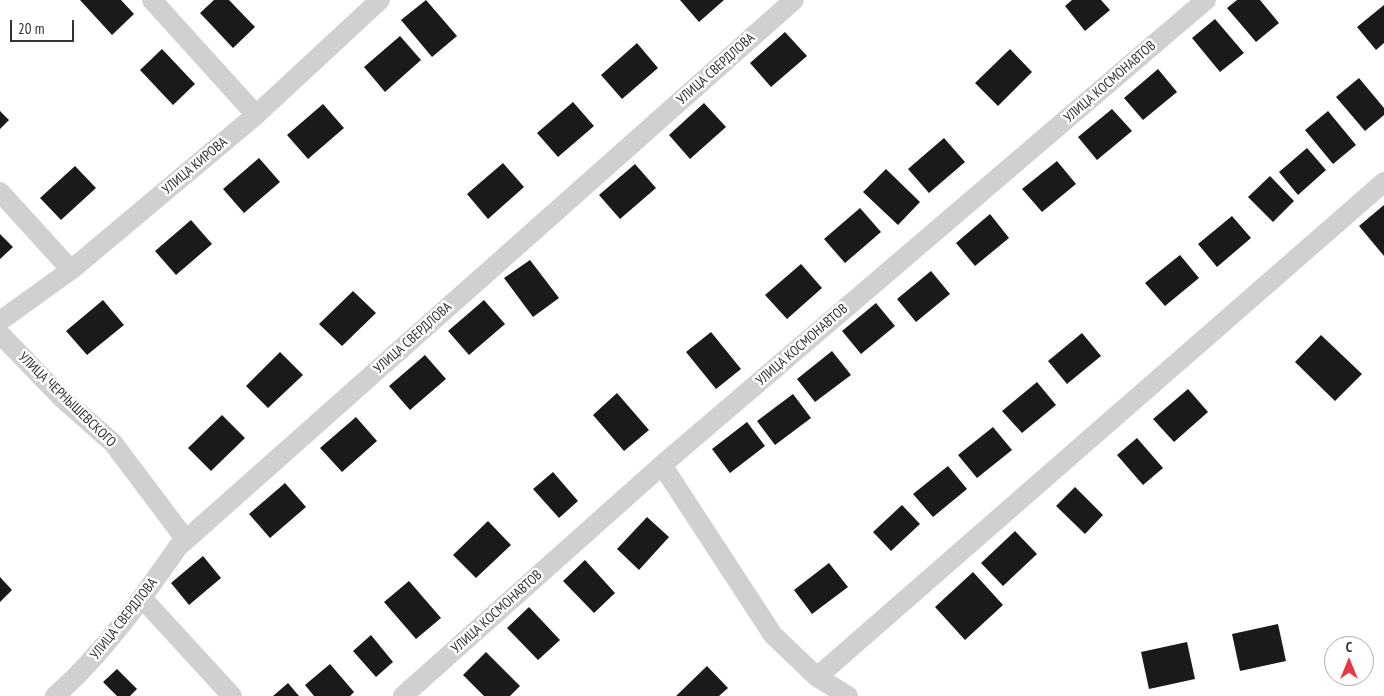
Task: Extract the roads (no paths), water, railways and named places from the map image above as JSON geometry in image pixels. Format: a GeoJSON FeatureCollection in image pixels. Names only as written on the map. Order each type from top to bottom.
{"type":"FeatureCollection","features":[{"type":"Feature","properties":{"kind":"street"},"geometry":{"type":"LineString","coordinates":[[152,0],[256,115]]}},
{"type":"Feature","properties":{"kind":"street","name":"УЛИЦА КИРОВА"},"geometry":{"type":"LineString","coordinates":[[0,321],[71,270],[256,115],[380,0]]}},
{"type":"Feature","properties":{"kind":"street","name":"УЛИЦА СВЕРДЛОВА"},"geometry":{"type":"LineString","coordinates":[[54,696],[79,675],[142,598],[178,548],[186,540],[794,0]]}},
{"type":"Feature","properties":{"kind":"street","name":"УЛИЦА КОСМОНАВТОВ"},"geometry":{"type":"LineString","coordinates":[[403,696],[662,466],[1206,0]]}},
{"type":"Feature","properties":{"kind":"street"},"geometry":{"type":"LineString","coordinates":[[817,677],[1384,182]]}},
{"type":"Feature","properties":{"kind":"street"},"geometry":{"type":"LineString","coordinates":[[0,192],[71,270]]}},
{"type":"Feature","properties":{"kind":"street","name":"УЛИЦА ЧЕРНЫШЕВСКОГО"},"geometry":{"type":"LineString","coordinates":[[0,334],[63,399],[113,443],[186,540]]}},
{"type":"Feature","properties":{"kind":"street"},"geometry":{"type":"LineString","coordinates":[[662,466],[773,636],[817,677],[848,696]]}},
{"type":"Feature","properties":{"kind":"street"},"geometry":{"type":"LineString","coordinates":[[142,598],[232,696]]}}]}
